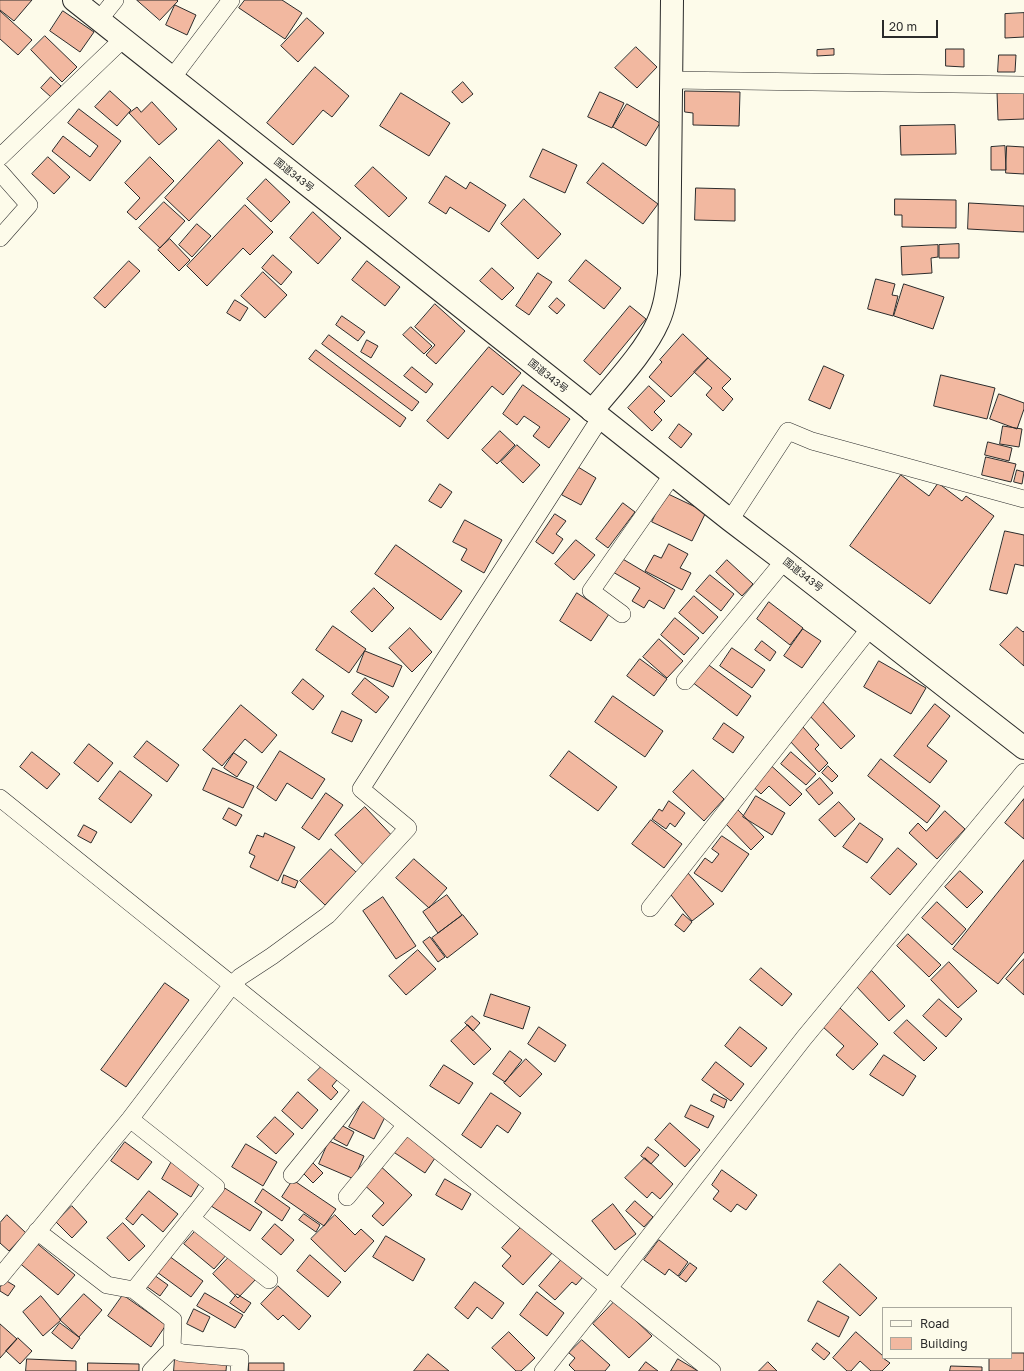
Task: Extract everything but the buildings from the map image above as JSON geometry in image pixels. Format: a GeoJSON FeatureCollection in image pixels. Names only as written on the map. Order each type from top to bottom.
{"type":"FeatureCollection","features":[{"type":"Feature","properties":{"kind":"main road","name":"国道343号"},"geometry":{"type":"LineString","coordinates":[[74,0],[730,520],[1024,748]]}},
{"type":"Feature","properties":{"kind":"main road"},"geometry":{"type":"LineString","coordinates":[[596,414],[642,349],[658,322],[666,294],[669,274],[672,0]]}},
{"type":"Feature","properties":{"kind":"street"},"geometry":{"type":"LineString","coordinates":[[99,20],[115,0]]}},
{"type":"Feature","properties":{"kind":"street"},"geometry":{"type":"LineString","coordinates":[[172,78],[231,0]]}},
{"type":"Feature","properties":{"kind":"street"},"geometry":{"type":"LineString","coordinates":[[0,157],[123,39]]}},
{"type":"Feature","properties":{"kind":"street"},"geometry":{"type":"LineString","coordinates":[[671,80],[1024,85]]}},
{"type":"Feature","properties":{"kind":"street"},"geometry":{"type":"LineString","coordinates":[[0,172],[30,205],[0,238]]}},
{"type":"Feature","properties":{"kind":"street"},"geometry":{"type":"LineString","coordinates":[[0,1277],[130,1119],[232,985],[240,977],[272,956],[328,915],[408,828],[362,789],[596,414]]}},
{"type":"Feature","properties":{"kind":"street"},"geometry":{"type":"LineString","coordinates":[[730,520],[788,431],[812,441],[1024,499]]}},
{"type":"Feature","properties":{"kind":"street"},"geometry":{"type":"LineString","coordinates":[[622,614],[591,591],[673,474]]}},
{"type":"Feature","properties":{"kind":"street"},"geometry":{"type":"LineString","coordinates":[[685,681],[784,561]]}},
{"type":"Feature","properties":{"kind":"street"},"geometry":{"type":"LineString","coordinates":[[650,908],[870,628]]}},
{"type":"Feature","properties":{"kind":"street"},"geometry":{"type":"LineString","coordinates":[[543,1371],[804,1038],[1024,772]]}},
{"type":"Feature","properties":{"kind":"street"},"geometry":{"type":"LineString","coordinates":[[0,798],[712,1371]]}},
{"type":"Feature","properties":{"kind":"street"},"geometry":{"type":"LineString","coordinates":[[292,1175],[362,1090]]}},
{"type":"Feature","properties":{"kind":"street"},"geometry":{"type":"LineString","coordinates":[[130,1119],[216,1187],[134,1290]]}},
{"type":"Feature","properties":{"kind":"street"},"geometry":{"type":"LineString","coordinates":[[347,1197],[406,1124]]}},
{"type":"Feature","properties":{"kind":"street"},"geometry":{"type":"LineString","coordinates":[[190,1218],[268,1280]]}},
{"type":"Feature","properties":{"kind":"street"},"geometry":{"type":"LineString","coordinates":[[37,1231],[106,1285],[134,1290],[173,1320],[172,1349],[151,1371]]}},
{"type":"Feature","properties":{"kind":"street"},"geometry":{"type":"LineString","coordinates":[[172,1349],[182,1353],[240,1358],[239,1371]]}}]}
